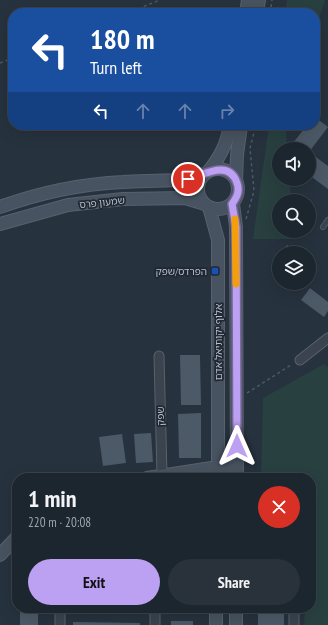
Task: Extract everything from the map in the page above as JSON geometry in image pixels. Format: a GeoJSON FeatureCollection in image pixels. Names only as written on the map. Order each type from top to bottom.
{"type":"FeatureCollection","features":[{"type":"Feature","properties":{"kind":"street"},"geometry":{"type":"LineString","coordinates":[[229,130],[222,153],[206,173],[199,184],[198,189],[199,195],[207,206],[222,209],[232,204],[238,193],[236,180],[236,155],[240,130]]}},
{"type":"Feature","properties":{"kind":"street"},"geometry":{"type":"LineString","coordinates":[[206,173],[221,169],[232,175],[236,180]]}},
{"type":"Feature","properties":{"kind":"street","name":"שמעון פרס"},"geometry":{"type":"LineString","coordinates":[[0,207],[65,189],[122,182],[180,181],[206,173]]}},
{"type":"Feature","properties":{"kind":"street","name":"שמעון פרס"},"geometry":{"type":"LineString","coordinates":[[0,224],[68,205],[123,199],[184,198],[207,206]]}},
{"type":"Feature","properties":{"kind":"street","name":"אלוף יקותיאל אדם"},"geometry":{"type":"LineString","coordinates":[[232,204],[236,227],[237,473]]}},
{"type":"Feature","properties":{"kind":"street","name":"אלוף יקותיאל אדם"},"geometry":{"type":"LineString","coordinates":[[207,206],[218,240],[218,473]]}},
{"type":"Feature","properties":{"kind":"street"},"geometry":{"type":"LineString","coordinates":[[300,360],[328,338]]}},
{"type":"Feature","properties":{"kind":"street","name":"שפק"},"geometry":{"type":"LineString","coordinates":[[159,356],[162,473]]}},
{"type":"Feature","properties":{"kind":"street"},"geometry":{"type":"LineString","coordinates":[[218,473],[237,473]]}},
{"type":"Feature","properties":{"kind":"street"},"geometry":{"type":"LineString","coordinates":[[0,555],[12,544]]}},
{"type":"Feature","properties":{"kind":"street"},"geometry":{"type":"LineString","coordinates":[[60,613],[60,625]]}},
{"type":"Feature","properties":{"kind":"street"},"geometry":{"type":"LineString","coordinates":[[155,613],[155,625]]}},
{"type":"Feature","properties":{"kind":"street"},"geometry":{"type":"LineString","coordinates":[[216,613],[216,625]]}},
{"type":"Feature","properties":{"kind":"street"},"geometry":{"type":"LineString","coordinates":[[236,613],[236,625]]}},
{"type":"Feature","properties":{"kind":"street"},"geometry":{"type":"LineString","coordinates":[[294,613],[294,625]]}},
{"type":"Feature","properties":{"kind":"lane"},"geometry":{"type":"LineString","coordinates":[[323,227],[328,220]]}},
{"type":"Feature","properties":{"kind":"path"},"geometry":{"type":"LineString","coordinates":[[140,8],[160,0]]}},
{"type":"Feature","properties":{"kind":"path"},"geometry":{"type":"LineString","coordinates":[[236,400],[300,360]]}},
{"type":"Feature","properties":{"kind":"green space"},"geometry":{"type":"Polygon","coordinates":[[[287,0],[325,0],[320,16],[320,8],[286,8],[287,0]]]}},
{"type":"Feature","properties":{"kind":"green space"},"geometry":{"type":"Polygon","coordinates":[[[268,130],[286,130],[287,142],[272,142],[272,186],[290,186],[291,194],[272,194],[272,238],[294,239],[253,239],[268,130]]]}},
{"type":"Feature","properties":{"kind":"green space"},"geometry":{"type":"Polygon","coordinates":[[[324,364],[328,367],[328,625],[304,625],[305,613],[316,613],[316,473],[261,473],[263,398],[324,364]]]}},
{"type":"Feature","properties":{"kind":"building"},"geometry":{"type":"Polygon","coordinates":[[[320,121],[328,127],[316,143],[294,142],[303,130],[320,130],[320,121]]]}},
{"type":"Feature","properties":{"kind":"building"},"geometry":{"type":"Polygon","coordinates":[[[316,157],[328,166],[328,189],[316,180],[316,157]]]}},
{"type":"Feature","properties":{"kind":"building"},"geometry":{"type":"Polygon","coordinates":[[[308,290],[313,290],[328,302],[328,311],[324,317],[301,300],[308,290]]]}},
{"type":"Feature","properties":{"kind":"building"},"geometry":{"type":"Polygon","coordinates":[[[180,355],[200,355],[201,405],[181,405],[180,355]]]}},
{"type":"Feature","properties":{"kind":"building"},"geometry":{"type":"Polygon","coordinates":[[[201,413],[201,458],[179,458],[178,414],[201,413]]]}},
{"type":"Feature","properties":{"kind":"building"},"geometry":{"type":"Polygon","coordinates":[[[151,433],[153,462],[136,463],[134,434],[151,433]]]}},
{"type":"Feature","properties":{"kind":"building"},"geometry":{"type":"Polygon","coordinates":[[[122,434],[126,463],[103,466],[99,437],[122,434]]]}},
{"type":"Feature","properties":{"kind":"building"},"geometry":{"type":"Polygon","coordinates":[[[20,613],[38,613],[38,625],[20,625],[20,613]]]}},
{"type":"Feature","properties":{"kind":"building"},"geometry":{"type":"Polygon","coordinates":[[[258,613],[284,613],[284,625],[258,625],[258,613]]]}},
{"type":"Feature","properties":{"kind":"building"},"geometry":{"type":"Polygon","coordinates":[[[171,621],[193,621],[193,625],[171,625],[171,621]]]}},
{"type":"Feature","properties":{"kind":"building"},"geometry":{"type":"Polygon","coordinates":[[[73,622],[140,623],[140,625],[73,625],[73,622]]]}},
{"type":"Feature","properties":{"kind":"slow traffic"},"geometry":{"type":"LineString","coordinates":[[235,219],[236,284]]}},
{"type":"Feature","properties":{"kind":"place","name":"הפרדס/שפק"},"geometry":{"type":"Point","coordinates":[215,271]}},
{"type":"Feature","properties":{"kind":"route"},"geometry":{"type":"LineString","coordinates":[[188,179],[221,169],[232,175],[238,186],[236,199],[232,204],[236,227],[237,446]]}}]}
